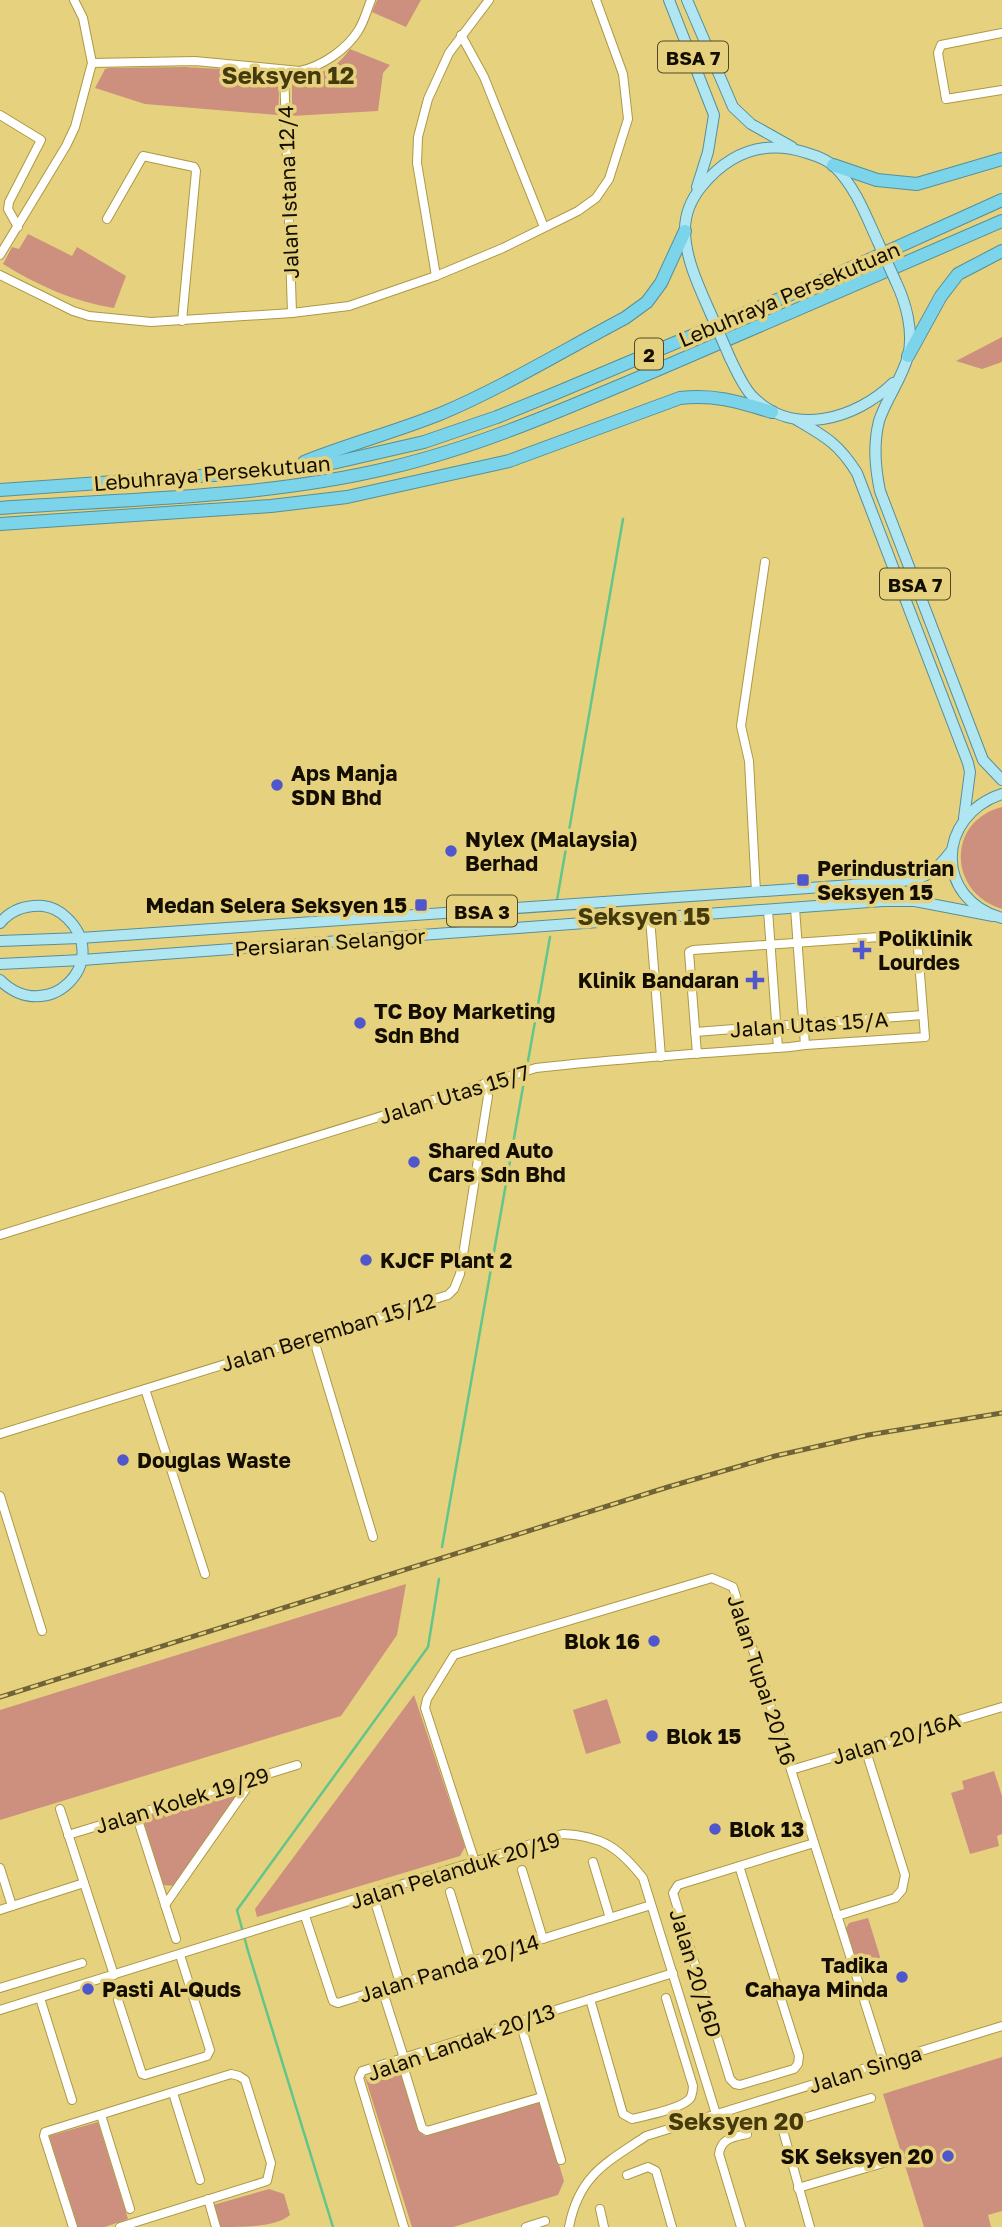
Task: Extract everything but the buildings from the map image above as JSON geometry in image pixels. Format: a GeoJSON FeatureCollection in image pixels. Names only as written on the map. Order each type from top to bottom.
{"type":"FeatureCollection","features":[{"type":"Feature","properties":{"kind":"highway"},"geometry":{"type":"LineString","coordinates":[[833,165],[877,180],[917,184],[1002,159]]}},
{"type":"Feature","properties":{"kind":"highway","name":"Lebuhraya Persekutuan"},"geometry":{"type":"LineString","coordinates":[[0,490],[284,470],[383,453],[497,417],[809,286],[1002,200]]}},
{"type":"Feature","properties":{"kind":"highway","name":"Lebuhraya Persekutuan"},"geometry":{"type":"LineString","coordinates":[[0,508],[218,493],[342,478],[429,458],[505,433],[816,303],[1002,220]]}},
{"type":"Feature","properties":{"kind":"highway"},"geometry":{"type":"LineString","coordinates":[[284,470],[443,413],[625,318],[647,302],[661,283],[685,231]]}},
{"type":"Feature","properties":{"kind":"highway"},"geometry":{"type":"LineString","coordinates":[[908,356],[941,296],[958,274],[1002,251]]}},
{"type":"Feature","properties":{"kind":"highway"},"geometry":{"type":"LineString","coordinates":[[0,524],[271,506],[358,495],[509,461],[680,398],[703,395],[730,399],[772,412]]}},
{"type":"Feature","properties":{"kind":"highway"},"geometry":{"type":"LineString","coordinates":[[271,506],[317,493],[342,478]]}},
{"type":"Feature","properties":{"kind":"main road","name":"BSA 7"},"geometry":{"type":"LineString","coordinates":[[669,0],[714,115],[708,152],[694,196]]}},
{"type":"Feature","properties":{"kind":"main road","name":"BSA 7"},"geometry":{"type":"LineString","coordinates":[[687,0],[733,107],[751,124],[794,148]]}},
{"type":"Feature","properties":{"kind":"main road"},"geometry":{"type":"LineString","coordinates":[[766,147],[794,148],[833,165],[859,198],[907,314],[908,356],[898,379],[879,397],[853,412],[832,419],[797,420],[772,412],[752,395],[730,358],[692,267],[685,231],[694,196],[715,170],[739,154],[766,147]]}},
{"type":"Feature","properties":{"kind":"main road","name":"BSA 7"},"geometry":{"type":"LineString","coordinates":[[898,379],[880,419],[875,443],[874,463],[880,491],[983,760],[1002,780]]}},
{"type":"Feature","properties":{"kind":"main road","name":"BSA 7"},"geometry":{"type":"LineString","coordinates":[[797,420],[828,438],[844,452],[857,473],[968,763],[970,772],[964,818]]}},
{"type":"Feature","properties":{"kind":"main road"},"geometry":{"type":"LineString","coordinates":[[998,917],[978,908],[966,897],[957,883],[952,850],[958,828],[964,818],[980,803],[1002,794]]}},
{"type":"Feature","properties":{"kind":"main road","name":"Persiaran Selangor"},"geometry":{"type":"LineString","coordinates":[[0,942],[756,892],[921,878],[938,869],[952,850]]}},
{"type":"Feature","properties":{"kind":"main road","name":"Persiaran Selangor"},"geometry":{"type":"LineString","coordinates":[[0,964],[883,901],[915,901],[998,917]]}},
{"type":"Feature","properties":{"kind":"main road"},"geometry":{"type":"LineString","coordinates":[[0,923],[18,909],[32,905],[48,907],[62,913],[74,924],[80,938],[82,960],[76,975],[66,986],[53,994],[38,997],[23,995],[9,989],[0,980]]}},
{"type":"Feature","properties":{"kind":"street"},"geometry":{"type":"LineString","coordinates":[[0,255],[75,127],[92,63],[83,18],[74,0]]}},
{"type":"Feature","properties":{"kind":"street"},"geometry":{"type":"LineString","coordinates":[[92,63],[194,61],[300,71],[314,68],[330,59],[357,32],[371,0]]}},
{"type":"Feature","properties":{"kind":"street"},"geometry":{"type":"LineString","coordinates":[[436,275],[419,174],[418,137],[438,74],[461,35],[489,0]]}},
{"type":"Feature","properties":{"kind":"street"},"geometry":{"type":"LineString","coordinates":[[0,275],[59,306],[89,316],[135,321],[183,321],[349,306],[503,248],[578,211],[596,198],[609,179],[627,126],[623,74],[596,0]]}},
{"type":"Feature","properties":{"kind":"street"},"geometry":{"type":"LineString","coordinates":[[1002,33],[941,45],[939,48],[946,99],[1002,90]]}},
{"type":"Feature","properties":{"kind":"street"},"geometry":{"type":"LineString","coordinates":[[461,35],[484,78],[544,228]]}},
{"type":"Feature","properties":{"kind":"street","name":"Jalan Istana 12/4"},"geometry":{"type":"LineString","coordinates":[[284,70],[292,313]]}},
{"type":"Feature","properties":{"kind":"street"},"geometry":{"type":"LineString","coordinates":[[0,115],[41,140],[9,202],[8,209],[18,227]]}},
{"type":"Feature","properties":{"kind":"street"},"geometry":{"type":"LineString","coordinates":[[107,219],[143,156],[194,167],[196,171],[183,321]]}},
{"type":"Feature","properties":{"kind":"street"},"geometry":{"type":"LineString","coordinates":[[756,892],[749,761],[741,726],[765,562]]}},
{"type":"Feature","properties":{"kind":"street"},"geometry":{"type":"LineString","coordinates":[[795,908],[805,1045]]}},
{"type":"Feature","properties":{"kind":"street"},"geometry":{"type":"LineString","coordinates":[[768,909],[778,1048]]}},
{"type":"Feature","properties":{"kind":"street"},"geometry":{"type":"LineString","coordinates":[[650,918],[661,1057]]}},
{"type":"Feature","properties":{"kind":"street"},"geometry":{"type":"LineString","coordinates":[[696,1054],[689,952],[693,950],[908,934],[917,936],[923,1015]]}},
{"type":"Feature","properties":{"kind":"street","name":"Jalan Utas 15/7"},"geometry":{"type":"LineString","coordinates":[[0,1235],[536,1068],[925,1037],[923,1015]]}},
{"type":"Feature","properties":{"kind":"street","name":"Jalan Utas 15/A"},"geometry":{"type":"LineString","coordinates":[[695,1032],[923,1015]]}},
{"type":"Feature","properties":{"kind":"street","name":"Jalan Beremban 15/12"},"geometry":{"type":"LineString","coordinates":[[0,1434],[448,1295],[454,1289],[460,1274],[488,1096],[485,1083]]}},
{"type":"Feature","properties":{"kind":"street"},"geometry":{"type":"LineString","coordinates":[[313,1338],[373,1538]]}},
{"type":"Feature","properties":{"kind":"street"},"geometry":{"type":"LineString","coordinates":[[145,1389],[205,1574]]}},
{"type":"Feature","properties":{"kind":"street"},"geometry":{"type":"LineString","coordinates":[[0,1496],[42,1631]]}},
{"type":"Feature","properties":{"kind":"street","name":"Jalan Tupai 20/16"},"geometry":{"type":"LineString","coordinates":[[475,1862],[425,1708],[427,1699],[454,1655],[712,1578],[733,1587],[884,2063]]}},
{"type":"Feature","properties":{"kind":"street","name":"Jalan 20/16A"},"geometry":{"type":"LineString","coordinates":[[791,1770],[1002,1707]]}},
{"type":"Feature","properties":{"kind":"street"},"geometry":{"type":"LineString","coordinates":[[837,1916],[895,1898],[905,1882],[865,1748]]}},
{"type":"Feature","properties":{"kind":"street","name":"Jalan Kolek 19/29"},"geometry":{"type":"LineString","coordinates":[[68,1835],[297,1765]]}},
{"type":"Feature","properties":{"kind":"street"},"geometry":{"type":"LineString","coordinates":[[165,1905],[253,1779]]}},
{"type":"Feature","properties":{"kind":"street"},"geometry":{"type":"LineString","coordinates":[[60,1809],[114,1975]]}},
{"type":"Feature","properties":{"kind":"street"},"geometry":{"type":"LineString","coordinates":[[136,1814],[176,1939]]}},
{"type":"Feature","properties":{"kind":"street","name":"Jalan Pelanduk 20/19"},"geometry":{"type":"LineString","coordinates":[[0,2010],[563,1834],[589,1836],[610,1845],[628,1859],[643,1878],[716,2114]]}},
{"type":"Feature","properties":{"kind":"street","name":"Jalan 20/16D"},"geometry":{"type":"LineString","coordinates":[[739,1866],[799,2056],[794,2070],[740,2085],[730,2079],[673,1893],[678,1885],[739,1866],[814,1843]]}},
{"type":"Feature","properties":{"kind":"street"},"geometry":{"type":"LineString","coordinates":[[593,1862],[610,1918]]}},
{"type":"Feature","properties":{"kind":"street"},"geometry":{"type":"LineString","coordinates":[[0,1868],[12,1906]]}},
{"type":"Feature","properties":{"kind":"street"},"geometry":{"type":"LineString","coordinates":[[522,1870],[543,1939]]}},
{"type":"Feature","properties":{"kind":"street"},"geometry":{"type":"LineString","coordinates":[[0,1910],[84,1882]]}},
{"type":"Feature","properties":{"kind":"street"},"geometry":{"type":"LineString","coordinates":[[450,1892],[471,1961]]}},
{"type":"Feature","properties":{"kind":"street"},"geometry":{"type":"LineString","coordinates":[[373,1895],[400,1983]]}},
{"type":"Feature","properties":{"kind":"street","name":"Jalan Panda 20/14"},"geometry":{"type":"LineString","coordinates":[[305,1916],[333,2001],[338,2003],[651,1905]]}},
{"type":"Feature","properties":{"kind":"street"},"geometry":{"type":"LineString","coordinates":[[118,2000],[142,2074],[207,2056],[210,2050],[180,1955]]}},
{"type":"Feature","properties":{"kind":"street"},"geometry":{"type":"LineString","coordinates":[[0,1988],[82,1963]]}},
{"type":"Feature","properties":{"kind":"street","name":"Jalan Landak 20/13"},"geometry":{"type":"LineString","coordinates":[[404,2227],[359,2078],[362,2071],[673,1973]]}},
{"type":"Feature","properties":{"kind":"street"},"geometry":{"type":"LineString","coordinates":[[382,1989],[422,2128],[427,2131],[542,2097]]}},
{"type":"Feature","properties":{"kind":"street"},"geometry":{"type":"LineString","coordinates":[[40,1998],[72,2100]]}},
{"type":"Feature","properties":{"kind":"street"},"geometry":{"type":"LineString","coordinates":[[590,1999],[623,2114],[632,2119],[681,2105],[690,2099],[692,2094],[693,2086],[666,1998]]}},
{"type":"Feature","properties":{"kind":"street"},"geometry":{"type":"LineString","coordinates":[[520,2022],[561,2160]]}},
{"type":"Feature","properties":{"kind":"street","name":"Jalan Singa"},"geometry":{"type":"LineString","coordinates":[[569,2227],[581,2188],[604,2164],[646,2136],[1002,2026]]}},
{"type":"Feature","properties":{"kind":"street"},"geometry":{"type":"LineString","coordinates":[[73,2227],[44,2134],[231,2074],[245,2080],[272,2168],[267,2181],[140,2224],[120,2227]]}},
{"type":"Feature","properties":{"kind":"street"},"geometry":{"type":"LineString","coordinates":[[173,2093],[200,2180]]}},
{"type":"Feature","properties":{"kind":"street"},"geometry":{"type":"LineString","coordinates":[[810,2227],[782,2131],[784,2124],[871,2098]]}},
{"type":"Feature","properties":{"kind":"street"},"geometry":{"type":"LineString","coordinates":[[101,2116],[130,2209]]}},
{"type":"Feature","properties":{"kind":"street"},"geometry":{"type":"LineString","coordinates":[[741,2227],[719,2154],[720,2147],[726,2140],[747,2134]]}},
{"type":"Feature","properties":{"kind":"street"},"geometry":{"type":"LineString","coordinates":[[798,2188],[890,2161]]}},
{"type":"Feature","properties":{"kind":"street"},"geometry":{"type":"LineString","coordinates":[[627,2175],[648,2167],[656,2171],[672,2227]]}},
{"type":"Feature","properties":{"kind":"street"},"geometry":{"type":"LineString","coordinates":[[208,2199],[216,2227]]}},
{"type":"Feature","properties":{"kind":"street"},"geometry":{"type":"LineString","coordinates":[[600,2209],[604,2227]]}},
{"type":"Feature","properties":{"kind":"street"},"geometry":{"type":"LineString","coordinates":[[526,2227],[545,2221]]}},
{"type":"Feature","properties":{"kind":"shaded area"},"geometry":{"type":"Polygon","coordinates":[[[377,0],[421,0],[406,27],[372,12],[377,0]]]}},
{"type":"Feature","properties":{"kind":"shaded area"},"geometry":{"type":"Polygon","coordinates":[[[350,49],[390,65],[383,73],[378,111],[292,116],[292,79],[331,68],[350,49]]]}},
{"type":"Feature","properties":{"kind":"shaded area"},"geometry":{"type":"Polygon","coordinates":[[[186,67],[250,72],[273,80],[279,89],[278,115],[145,104],[95,88],[105,69],[109,68],[186,67]]]}},
{"type":"Feature","properties":{"kind":"shaded area"},"geometry":{"type":"Polygon","coordinates":[[[28,234],[72,256],[77,247],[126,276],[114,308],[56,292],[3,264],[12,247],[19,249],[28,234]]]}},
{"type":"Feature","properties":{"kind":"shaded area"},"geometry":{"type":"Polygon","coordinates":[[[1002,337],[1002,362],[982,369],[956,361],[1002,337]]]}},
{"type":"Feature","properties":{"kind":"shaded area"},"geometry":{"type":"Polygon","coordinates":[[[1002,807],[1002,909],[984,901],[971,888],[961,857],[963,841],[971,827],[984,815],[1002,807]]]}},
{"type":"Feature","properties":{"kind":"shaded area"},"geometry":{"type":"Polygon","coordinates":[[[406,1584],[397,1635],[341,1716],[0,1820],[0,1710],[406,1584]]]}},
{"type":"Feature","properties":{"kind":"shaded area"},"geometry":{"type":"Polygon","coordinates":[[[414,1695],[465,1847],[460,1856],[257,1917],[255,1909],[414,1695]]]}},
{"type":"Feature","properties":{"kind":"shaded area"},"geometry":{"type":"Polygon","coordinates":[[[607,1699],[621,1743],[586,1754],[573,1710],[607,1699]]]}},
{"type":"Feature","properties":{"kind":"shaded area"},"geometry":{"type":"Polygon","coordinates":[[[994,1771],[1002,1796],[1002,1834],[997,1836],[999,1846],[970,1854],[951,1793],[964,1789],[962,1781],[994,1771]]]}},
{"type":"Feature","properties":{"kind":"shaded area"},"geometry":{"type":"Polygon","coordinates":[[[229,1792],[236,1797],[175,1886],[163,1885],[144,1823],[148,1816],[229,1792]]]}},
{"type":"Feature","properties":{"kind":"shaded area"},"geometry":{"type":"Polygon","coordinates":[[[868,1918],[882,1963],[856,1972],[844,1932],[849,1923],[868,1918]]]}},
{"type":"Feature","properties":{"kind":"shaded area","name":"SK Seksyen 20"},"geometry":{"type":"Polygon","coordinates":[[[1002,2057],[1002,2211],[988,2215],[991,2227],[924,2227],[883,2094],[1002,2057]]]}},
{"type":"Feature","properties":{"kind":"shaded area"},"geometry":{"type":"Polygon","coordinates":[[[399,2066],[419,2132],[425,2136],[540,2101],[564,2181],[558,2195],[453,2227],[412,2227],[365,2077],[399,2066]]]}},
{"type":"Feature","properties":{"kind":"shaded area"},"geometry":{"type":"Polygon","coordinates":[[[98,2122],[128,2219],[105,2227],[78,2227],[49,2136],[98,2122]]]}},
{"type":"Feature","properties":{"kind":"shaded area"},"geometry":{"type":"Polygon","coordinates":[[[269,2189],[284,2194],[290,2215],[268,2224],[221,2227],[213,2205],[269,2189]]]}},
{"type":"Feature","properties":{"kind":"waterway"},"geometry":{"type":"LineString","coordinates":[[557,900],[623,519]]}},
{"type":"Feature","properties":{"kind":"waterway"},"geometry":{"type":"LineString","coordinates":[[528,1061],[550,937]]}},
{"type":"Feature","properties":{"kind":"waterway"},"geometry":{"type":"LineString","coordinates":[[442,1547],[523,1087]]}},
{"type":"Feature","properties":{"kind":"waterway"},"geometry":{"type":"LineString","coordinates":[[333,2227],[237,1910],[428,1647],[439,1579]]}},
{"type":"Feature","properties":{"kind":"railway"},"geometry":{"type":"LineString","coordinates":[[0,1697],[668,1487],[775,1456],[868,1435],[1002,1413]]}},
{"type":"Feature","properties":{"kind":"place","name":"Aps Manja SDN Bhd"},"geometry":{"type":"Point","coordinates":[277,785]}},
{"type":"Feature","properties":{"kind":"place","name":"Nylex (Malaysia) Berhad"},"geometry":{"type":"Point","coordinates":[451,851]}},
{"type":"Feature","properties":{"kind":"place","name":"Perindustrian Seksyen 15"},"geometry":{"type":"Point","coordinates":[803,880]}},
{"type":"Feature","properties":{"kind":"place","name":"Medan Selera Seksyen 15"},"geometry":{"type":"Point","coordinates":[421,905]}},
{"type":"Feature","properties":{"kind":"place","name":"Poliklinik Lourdes"},"geometry":{"type":"Point","coordinates":[862,950]}},
{"type":"Feature","properties":{"kind":"place","name":"Klinik Bandaran"},"geometry":{"type":"Point","coordinates":[755,980]}},
{"type":"Feature","properties":{"kind":"place","name":"TC Boy Marketing Sdn Bhd"},"geometry":{"type":"Point","coordinates":[360,1023]}},
{"type":"Feature","properties":{"kind":"place","name":"Shared Auto Cars Sdn Bhd"},"geometry":{"type":"Point","coordinates":[414,1162]}},
{"type":"Feature","properties":{"kind":"place","name":"KJCF Plant 2"},"geometry":{"type":"Point","coordinates":[366,1260]}},
{"type":"Feature","properties":{"kind":"place","name":"Douglas Waste"},"geometry":{"type":"Point","coordinates":[123,1460]}},
{"type":"Feature","properties":{"kind":"place","name":"Blok 16"},"geometry":{"type":"Point","coordinates":[654,1641]}},
{"type":"Feature","properties":{"kind":"place","name":"Blok 15"},"geometry":{"type":"Point","coordinates":[652,1736]}},
{"type":"Feature","properties":{"kind":"place","name":"Blok 13"},"geometry":{"type":"Point","coordinates":[715,1829]}},
{"type":"Feature","properties":{"kind":"place","name":"Tadika Cahaya Minda"},"geometry":{"type":"Point","coordinates":[902,1977]}},
{"type":"Feature","properties":{"kind":"place","name":"Pasti Al-Quds"},"geometry":{"type":"Point","coordinates":[88,1989]}},
{"type":"Feature","properties":{"kind":"place","name":"SK Seksyen 20"},"geometry":{"type":"Point","coordinates":[948,2156]}},
{"type":"Feature","properties":{"kind":"district","name":"Seksyen 12"},"geometry":{"type":"Point","coordinates":[288,74]}},
{"type":"Feature","properties":{"kind":"district","name":"Seksyen 15"},"geometry":{"type":"Point","coordinates":[644,915]}},
{"type":"Feature","properties":{"kind":"district","name":"Seksyen 20"},"geometry":{"type":"Point","coordinates":[736,2120]}}]}
